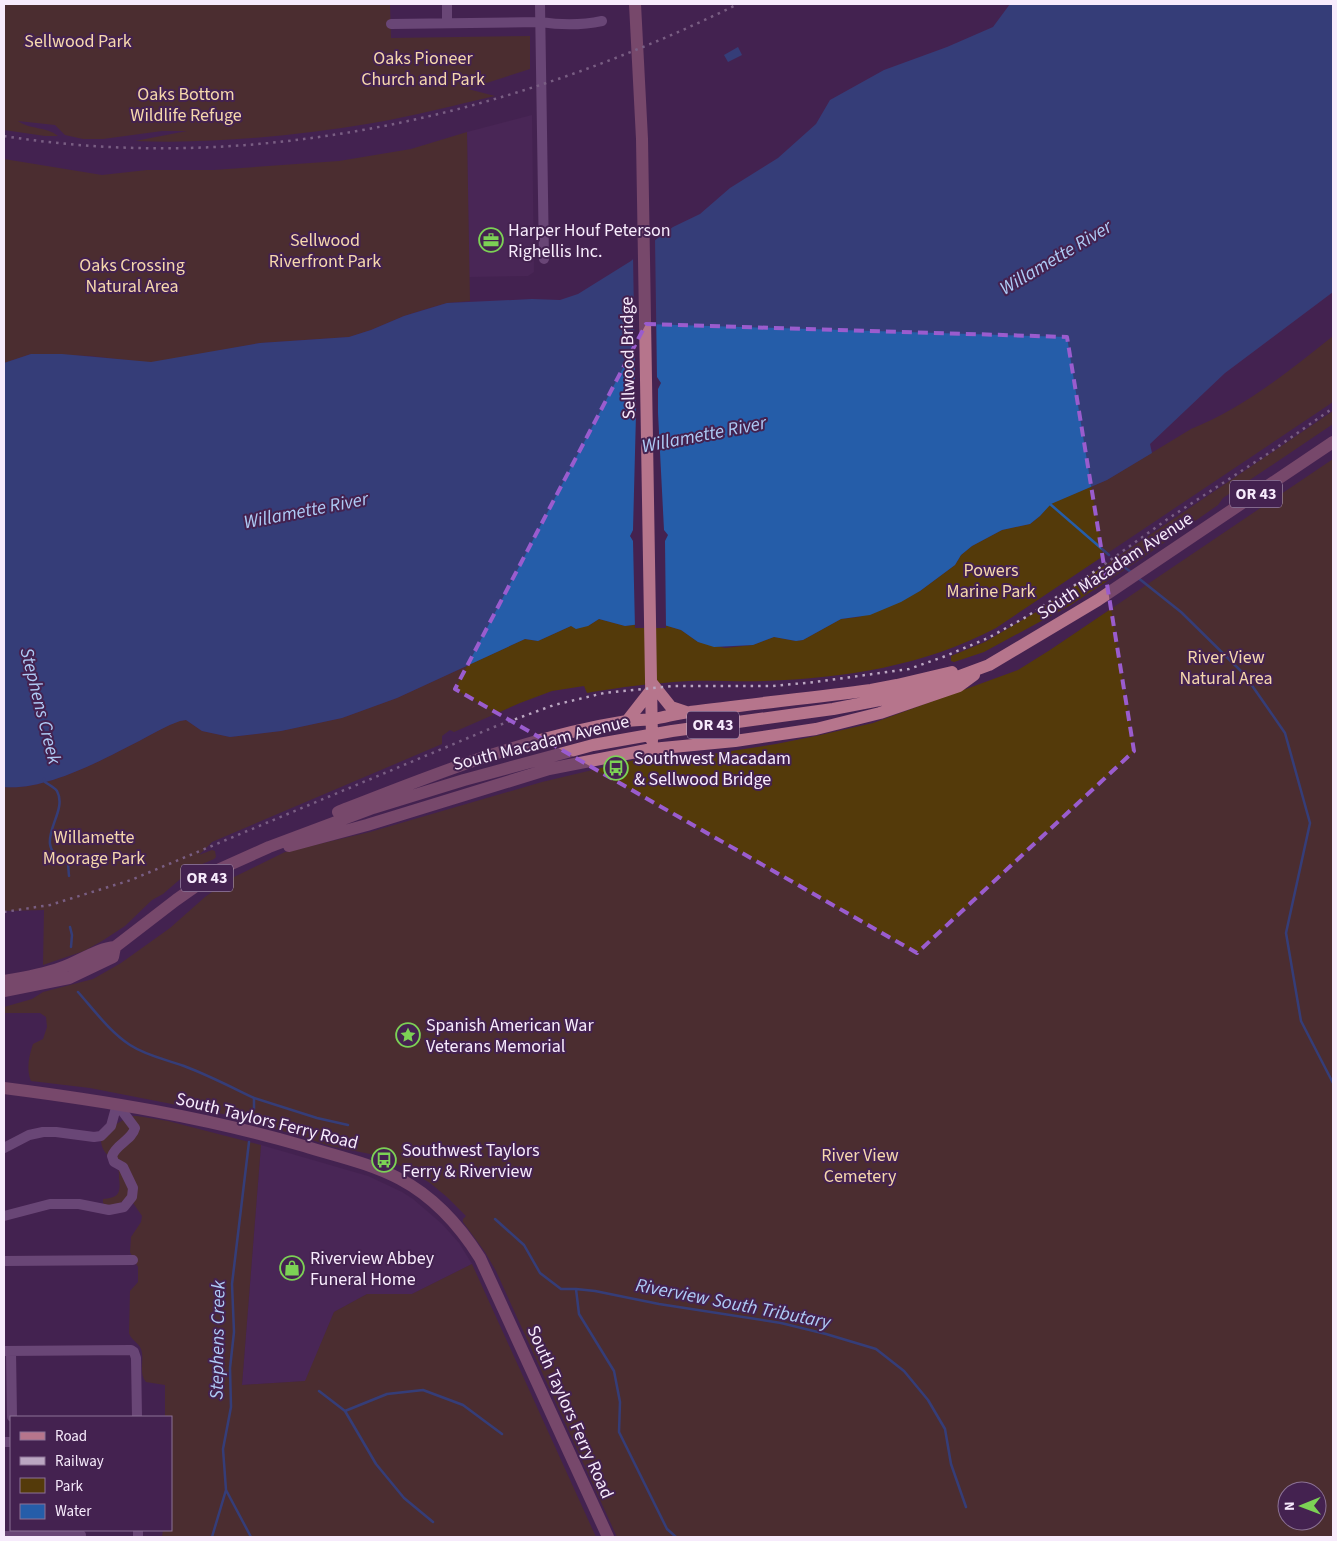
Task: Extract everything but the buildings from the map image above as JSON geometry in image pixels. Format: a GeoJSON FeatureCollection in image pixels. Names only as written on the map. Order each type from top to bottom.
{"type":"FeatureCollection","features":[{"type":"Feature","properties":{"kind":"main road","name":"Sellwood Bridge"},"geometry":{"type":"LineString","coordinates":[[635,4],[642,139],[652,748]]}},
{"type":"Feature","properties":{"kind":"main road","name":"South Macadam Avenue"},"geometry":{"type":"LineString","coordinates":[[4,981],[50,972],[73,964],[107,948],[115,947],[220,869],[269,846],[373,808],[464,780],[593,745],[672,731],[833,709],[890,698],[938,684],[989,665],[1098,600],[1333,442]]}},
{"type":"Feature","properties":{"kind":"main road"},"geometry":{"type":"LineString","coordinates":[[312,830],[319,820],[418,780],[498,752],[564,735],[627,721],[652,719],[688,712],[897,686],[951,672],[989,665]]}},
{"type":"Feature","properties":{"kind":"main road"},"geometry":{"type":"LineString","coordinates":[[269,846],[285,848],[549,769],[652,748],[735,741],[798,732],[880,713],[960,686],[989,665]]}},
{"type":"Feature","properties":{"kind":"main road"},"geometry":{"type":"LineString","coordinates":[[627,721],[651,686],[671,707],[688,712]]}},
{"type":"Feature","properties":{"kind":"main road","name":"South Macadam Avenue"},"geometry":{"type":"LineString","coordinates":[[4,991],[42,985],[69,978],[113,957],[115,947]]}},
{"type":"Feature","properties":{"kind":"main road"},"geometry":{"type":"LineString","coordinates":[[42,985],[50,976],[50,972]]}},
{"type":"Feature","properties":{"kind":"main road","name":"South Taylors Ferry Road"},"geometry":{"type":"LineString","coordinates":[[4,1088],[117,1104],[214,1122],[358,1162],[400,1179],[434,1203],[458,1227],[480,1258],[608,1537]]}},
{"type":"Feature","properties":{"kind":"street"},"geometry":{"type":"LineString","coordinates":[[447,4],[447,23]]}},
{"type":"Feature","properties":{"kind":"street"},"geometry":{"type":"LineString","coordinates":[[540,4],[544,259]]}},
{"type":"Feature","properties":{"kind":"street"},"geometry":{"type":"LineString","coordinates":[[391,24],[592,23],[602,21]]}},
{"type":"Feature","properties":{"kind":"street"},"geometry":{"type":"LineString","coordinates":[[4,1148],[28,1136],[43,1132],[101,1136],[111,1126],[117,1104]]}},
{"type":"Feature","properties":{"kind":"street"},"geometry":{"type":"LineString","coordinates":[[4,1216],[50,1204],[79,1204],[108,1210],[124,1207],[132,1198],[132,1188],[123,1167],[114,1162],[112,1156],[113,1152],[135,1129],[117,1104]]}},
{"type":"Feature","properties":{"kind":"street"},"geometry":{"type":"LineString","coordinates":[[4,1261],[133,1260]]}},
{"type":"Feature","properties":{"kind":"street"},"geometry":{"type":"LineString","coordinates":[[12,1416],[7,1351],[128,1350],[134,1352],[136,1358],[137,1416]]}},
{"type":"Feature","properties":{"kind":"street"},"geometry":{"type":"LineString","coordinates":[[11,1535],[82,1535]]}},
{"type":"Feature","properties":{"kind":"highlighted area"},"geometry":{"type":"Polygon","coordinates":[[[646,324],[1067,337],[1134,751],[917,953],[455,689],[646,324]]]}},
{"type":"Feature","properties":{"kind":"shaded area"},"geometry":{"type":"Polygon","coordinates":[[[532,115],[534,272],[528,276],[469,277],[467,132],[532,115]]]}},
{"type":"Feature","properties":{"kind":"shaded area"},"geometry":{"type":"Polygon","coordinates":[[[261,1145],[368,1176],[402,1192],[442,1224],[459,1243],[472,1264],[412,1294],[367,1294],[334,1312],[306,1381],[242,1385],[261,1145]]]}},
{"type":"Feature","properties":{"kind":"green space"},"geometry":{"type":"Polygon","coordinates":[[[4,4],[390,4],[391,38],[530,36],[530,69],[468,89],[495,96],[404,117],[343,128],[254,138],[165,142],[135,141],[187,131],[162,131],[103,139],[83,139],[65,135],[55,125],[18,121],[58,136],[45,136],[4,130],[4,4]]]}},
{"type":"Feature","properties":{"kind":"green space"},"geometry":{"type":"Polygon","coordinates":[[[467,132],[470,301],[447,303],[426,309],[349,337],[260,343],[151,363],[91,356],[31,354],[4,363],[4,159],[102,175],[147,170],[214,170],[339,161],[411,149],[467,132]]]}},
{"type":"Feature","properties":{"kind":"green space"},"geometry":{"type":"Polygon","coordinates":[[[1333,336],[1333,402],[996,628],[969,641],[941,652],[884,668],[825,677],[765,681],[676,682],[587,693],[584,686],[552,691],[454,732],[450,730],[442,736],[442,744],[212,842],[199,855],[212,850],[215,851],[216,857],[214,859],[193,868],[163,894],[152,900],[125,926],[84,951],[43,965],[44,910],[4,911],[4,787],[20,787],[56,779],[110,756],[179,721],[186,720],[202,731],[230,737],[281,731],[342,718],[397,698],[525,639],[538,641],[571,626],[588,626],[599,619],[625,626],[641,624],[664,625],[681,630],[698,642],[725,648],[753,645],[774,637],[796,641],[803,640],[841,619],[859,617],[920,591],[955,565],[961,555],[972,546],[1002,530],[1030,524],[1050,504],[1107,480],[1191,429],[1229,411],[1265,388],[1333,336]]]}},
{"type":"Feature","properties":{"kind":"green space"},"geometry":{"type":"Polygon","coordinates":[[[1333,411],[1333,424],[1223,498],[1218,505],[1138,561],[1069,606],[984,652],[954,662],[951,661],[951,656],[985,642],[1036,612],[1333,411]]]}},
{"type":"Feature","properties":{"kind":"green space","name":"River View Cemetery"},"geometry":{"type":"Polygon","coordinates":[[[1333,459],[1333,1537],[617,1537],[496,1271],[463,1222],[466,1216],[447,1197],[411,1171],[380,1156],[330,1146],[228,1115],[90,1088],[31,1081],[28,1067],[30,1053],[33,1044],[43,1039],[47,1027],[46,1017],[40,1013],[4,1013],[4,1007],[32,999],[43,992],[93,979],[121,963],[170,928],[205,897],[232,878],[285,852],[370,832],[542,782],[643,758],[669,754],[712,754],[776,744],[873,723],[1018,670],[1333,459]]]}},
{"type":"Feature","properties":{"kind":"green space"},"geometry":{"type":"Polygon","coordinates":[[[130,1116],[137,1116],[168,1121],[261,1145],[242,1385],[305,1381],[334,1312],[367,1294],[412,1294],[472,1264],[596,1537],[162,1537],[163,1531],[172,1531],[172,1416],[165,1416],[165,1385],[146,1382],[142,1375],[141,1349],[129,1333],[130,1291],[138,1282],[138,1267],[130,1252],[131,1237],[141,1222],[142,1216],[129,1197],[120,1203],[107,1206],[103,1203],[103,1199],[116,1196],[119,1191],[118,1167],[104,1151],[101,1144],[101,1139],[113,1126],[130,1116]]]}},
{"type":"Feature","properties":{"kind":"water","name":"Willamette River"},"geometry":{"type":"Polygon","coordinates":[[[1010,4],[1333,4],[1333,292],[1225,373],[1150,444],[1152,453],[1107,480],[1051,504],[1030,524],[1002,530],[972,546],[961,555],[955,565],[920,591],[901,602],[870,615],[841,619],[803,640],[796,641],[774,637],[753,645],[714,647],[698,642],[681,630],[664,625],[641,624],[625,626],[599,619],[588,626],[576,629],[571,626],[538,641],[525,639],[397,698],[342,718],[281,731],[230,737],[202,731],[186,720],[180,721],[110,756],[56,779],[20,787],[4,787],[4,363],[31,354],[62,354],[151,362],[260,343],[349,337],[404,316],[447,303],[532,299],[560,300],[578,294],[631,261],[673,227],[700,214],[730,188],[778,158],[816,124],[830,100],[884,70],[947,47],[993,27],[1010,4]]]}},
{"type":"Feature","properties":{"kind":"water"},"geometry":{"type":"Polygon","coordinates":[[[738,47],[742,55],[728,62],[724,55],[738,47]]]}},
{"type":"Feature","properties":{"kind":"pier"},"geometry":{"type":"Polygon","coordinates":[[[655,237],[657,377],[661,383],[658,389],[658,413],[664,530],[668,535],[665,541],[666,628],[635,628],[633,541],[630,536],[633,530],[636,414],[635,389],[632,384],[635,378],[633,256],[655,237]]]}},
{"type":"Feature","properties":{"kind":"waterway"},"geometry":{"type":"LineString","coordinates":[[1050,504],[1109,555]]}},
{"type":"Feature","properties":{"kind":"waterway"},"geometry":{"type":"LineString","coordinates":[[1117,562],[1131,572]]}},
{"type":"Feature","properties":{"kind":"waterway"},"geometry":{"type":"LineString","coordinates":[[1137,577],[1181,612],[1244,674],[1285,733],[1310,823],[1286,933],[1301,1021],[1333,1083]]}},
{"type":"Feature","properties":{"kind":"waterway","name":"Stephens Creek"},"geometry":{"type":"LineString","coordinates":[[44,779],[45,782],[57,791],[60,800],[50,838],[51,848],[56,856],[68,864],[69,876]]}},
{"type":"Feature","properties":{"kind":"waterway","name":"Stephens Creek"},"geometry":{"type":"LineString","coordinates":[[70,927],[72,935],[71,947]]}},
{"type":"Feature","properties":{"kind":"waterway","name":"Stephens Creek"},"geometry":{"type":"LineString","coordinates":[[78,992],[109,1027],[136,1049],[202,1073],[254,1098],[254,1109]]}},
{"type":"Feature","properties":{"kind":"waterway"},"geometry":{"type":"LineString","coordinates":[[254,1098],[317,1118],[348,1125]]}},
{"type":"Feature","properties":{"kind":"waterway","name":"Stephens Creek"},"geometry":{"type":"LineString","coordinates":[[212,1537],[226,1490],[223,1449],[231,1407],[230,1368],[234,1332],[232,1284],[249,1142]]}},
{"type":"Feature","properties":{"kind":"waterway"},"geometry":{"type":"LineString","coordinates":[[495,1219],[524,1245],[540,1273],[561,1289],[576,1289],[579,1314],[614,1371],[620,1402],[619,1432],[667,1529],[676,1537]]}},
{"type":"Feature","properties":{"kind":"waterway","name":"Riverview South Tributary"},"geometry":{"type":"LineString","coordinates":[[576,1289],[781,1323],[876,1349],[904,1371],[928,1400],[945,1429],[951,1464],[966,1507]]}},
{"type":"Feature","properties":{"kind":"waterway"},"geometry":{"type":"LineString","coordinates":[[319,1391],[345,1411],[387,1394],[423,1390],[463,1405],[502,1434]]}},
{"type":"Feature","properties":{"kind":"waterway"},"geometry":{"type":"LineString","coordinates":[[345,1411],[376,1464],[404,1498],[433,1522]]}},
{"type":"Feature","properties":{"kind":"waterway"},"geometry":{"type":"LineString","coordinates":[[226,1490],[251,1537]]}},
{"type":"Feature","properties":{"kind":"railway"},"geometry":{"type":"LineString","coordinates":[[4,136],[98,146],[193,148],[287,141],[381,127],[473,105],[564,77],[652,43],[738,4]]}},
{"type":"Feature","properties":{"kind":"railway"},"geometry":{"type":"LineString","coordinates":[[4,912],[50,905],[131,880],[494,727],[554,705],[604,693],[674,686],[773,686],[815,682],[909,669],[943,657],[988,638],[1026,617],[1333,408]]}},
{"type":"Feature","properties":{"kind":"place","name":"Harper Houf Peterson Righellis Inc."},"geometry":{"type":"Point","coordinates":[491,240]}},
{"type":"Feature","properties":{"kind":"place","name":"Southwest Macadam & Sellwood Bridge"},"geometry":{"type":"Point","coordinates":[616,768]}},
{"type":"Feature","properties":{"kind":"place","name":"Spanish American War Veterans Memorial"},"geometry":{"type":"Point","coordinates":[408,1035]}},
{"type":"Feature","properties":{"kind":"place","name":"Southwest Taylors Ferry & Riverview"},"geometry":{"type":"Point","coordinates":[384,1160]}},
{"type":"Feature","properties":{"kind":"place","name":"Riverview Abbey Funeral Home"},"geometry":{"type":"Point","coordinates":[292,1268]}},
{"type":"Feature","properties":{"kind":"park label","name":"Sellwood Park"},"geometry":{"type":"Point","coordinates":[78,41]}},
{"type":"Feature","properties":{"kind":"park label","name":"Oaks Pioneer Church and Park"},"geometry":{"type":"Point","coordinates":[423,68]}},
{"type":"Feature","properties":{"kind":"park label","name":"Oaks Bottom Wildlife Refuge"},"geometry":{"type":"Point","coordinates":[186,104]}},
{"type":"Feature","properties":{"kind":"park label","name":"Sellwood Riverfront Park"},"geometry":{"type":"Point","coordinates":[325,250]}},
{"type":"Feature","properties":{"kind":"park label","name":"Oaks Crossing Natural Area"},"geometry":{"type":"Point","coordinates":[132,275]}},
{"type":"Feature","properties":{"kind":"park label","name":"Powers Marine Park"},"geometry":{"type":"Point","coordinates":[991,580]}},
{"type":"Feature","properties":{"kind":"park label","name":"River View Natural Area"},"geometry":{"type":"Point","coordinates":[1226,668]}},
{"type":"Feature","properties":{"kind":"park label","name":"Willamette Moorage Park"},"geometry":{"type":"Point","coordinates":[94,848]}}]}
